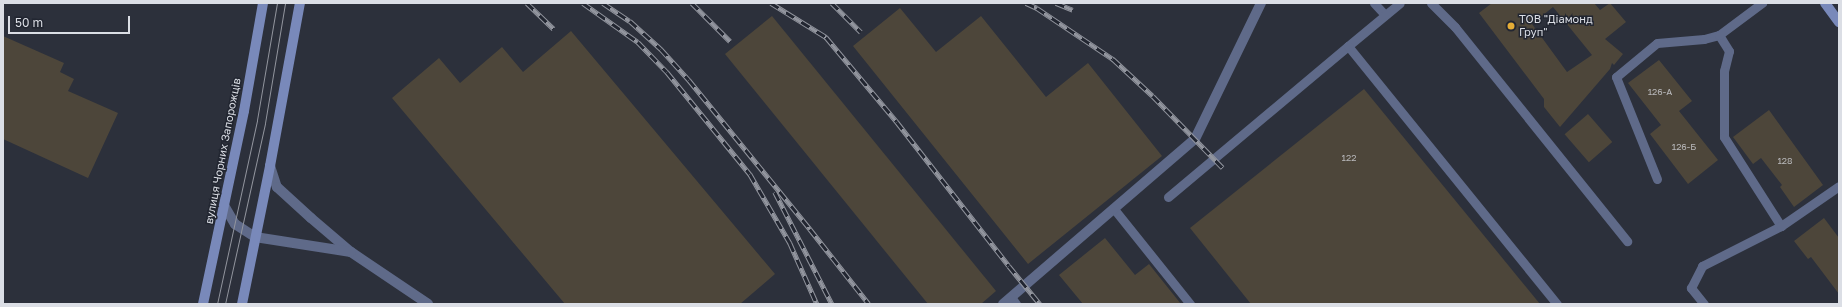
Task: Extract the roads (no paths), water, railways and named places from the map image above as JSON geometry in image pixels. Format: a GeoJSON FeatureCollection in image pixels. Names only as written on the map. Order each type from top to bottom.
{"type":"FeatureCollection","features":[{"type":"Feature","properties":{"kind":"main road","name":"вулиця Чорних Запорожців"},"geometry":{"type":"LineString","coordinates":[[203,304],[225,207],[263,3]]}},
{"type":"Feature","properties":{"kind":"main road"},"geometry":{"type":"LineString","coordinates":[[242,304],[270,166],[300,3]]}},
{"type":"Feature","properties":{"kind":"main road"},"geometry":{"type":"LineString","coordinates":[[1825,3],[1838,19]]}},
{"type":"Feature","properties":{"kind":"street"},"geometry":{"type":"LineString","coordinates":[[1010,302],[1114,209],[1195,140],[1262,3]]}},
{"type":"Feature","properties":{"kind":"street"},"geometry":{"type":"LineString","coordinates":[[270,166],[277,187],[351,252],[428,304]]}},
{"type":"Feature","properties":{"kind":"street"},"geometry":{"type":"LineString","coordinates":[[225,207],[235,224],[255,237],[351,252]]}},
{"type":"Feature","properties":{"kind":"lane"},"geometry":{"type":"LineString","coordinates":[[1374,3],[1385,16]]}},
{"type":"Feature","properties":{"kind":"lane"},"geometry":{"type":"LineString","coordinates":[[1168,197],[1400,3]]}},
{"type":"Feature","properties":{"kind":"lane"},"geometry":{"type":"LineString","coordinates":[[1431,3],[1455,27],[1627,241]]}},
{"type":"Feature","properties":{"kind":"lane"},"geometry":{"type":"LineString","coordinates":[[1657,179],[1616,77],[1656,43],[1704,39],[1719,35],[1762,3]]}},
{"type":"Feature","properties":{"kind":"lane"},"geometry":{"type":"LineString","coordinates":[[1719,35],[1729,51],[1724,71],[1724,137],[1781,226]]}},
{"type":"Feature","properties":{"kind":"lane"},"geometry":{"type":"LineString","coordinates":[[1348,46],[1557,304]]}},
{"type":"Feature","properties":{"kind":"lane"},"geometry":{"type":"LineString","coordinates":[[1704,304],[1691,288],[1702,266],[1781,226],[1839,186]]}},
{"type":"Feature","properties":{"kind":"lane"},"geometry":{"type":"LineString","coordinates":[[1114,209],[1190,304]]}},
{"type":"Feature","properties":{"kind":"tram line"},"geometry":{"type":"LineString","coordinates":[[217,304],[257,120],[277,3]]}},
{"type":"Feature","properties":{"kind":"tram line"},"geometry":{"type":"LineString","coordinates":[[225,304],[265,123],[285,3]]}},
{"type":"Feature","properties":{"kind":"railway"},"geometry":{"type":"LineString","coordinates":[[527,3],[554,29]]}},
{"type":"Feature","properties":{"kind":"railway"},"geometry":{"type":"LineString","coordinates":[[583,3],[638,42],[667,72],[750,174],[790,243],[817,304]]}},
{"type":"Feature","properties":{"kind":"railway"},"geometry":{"type":"LineString","coordinates":[[603,3],[630,21],[661,49],[689,80],[869,304]]}},
{"type":"Feature","properties":{"kind":"railway"},"geometry":{"type":"LineString","coordinates":[[692,3],[730,41]]}},
{"type":"Feature","properties":{"kind":"railway"},"geometry":{"type":"LineString","coordinates":[[771,3],[826,37],[897,122],[1040,304]]}},
{"type":"Feature","properties":{"kind":"railway"},"geometry":{"type":"LineString","coordinates":[[832,3],[861,32]]}},
{"type":"Feature","properties":{"kind":"railway"},"geometry":{"type":"LineString","coordinates":[[1026,3],[1037,8],[1113,59],[1153,96],[1223,168]]}},
{"type":"Feature","properties":{"kind":"railway"},"geometry":{"type":"LineString","coordinates":[[1056,3],[1073,10]]}},
{"type":"Feature","properties":{"kind":"railway"},"geometry":{"type":"LineString","coordinates":[[775,192],[832,304]]}},
{"type":"Feature","properties":{"kind":"place","name":"ТОВ \"Діамонд Груп\""},"geometry":{"type":"Point","coordinates":[1511,26]}}]}
